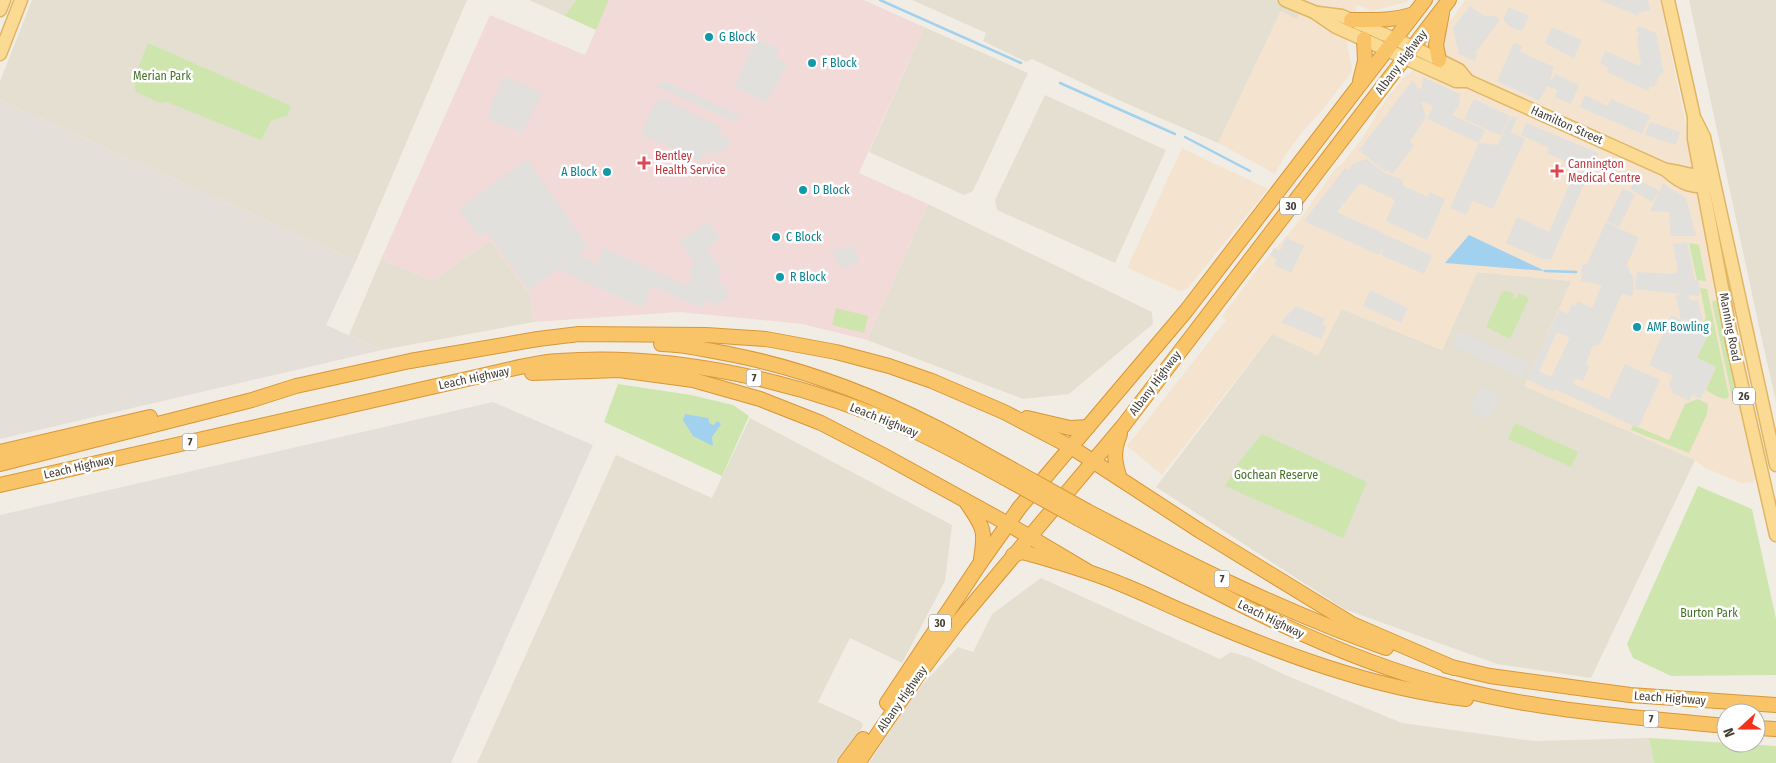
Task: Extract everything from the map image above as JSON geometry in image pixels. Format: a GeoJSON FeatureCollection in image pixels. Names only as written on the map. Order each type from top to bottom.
{"type":"FeatureCollection","features":[{"type":"Feature","properties":{"kind":"highway","name":"Albany Highway"},"geometry":{"type":"LineString","coordinates":[[845,763],[1008,524],[1186,311],[1425,0]]}},
{"type":"Feature","properties":{"kind":"highway","name":"Albany Highway"},"geometry":{"type":"LineString","coordinates":[[858,763],[916,678],[958,622],[1123,426],[1446,4]]}},
{"type":"Feature","properties":{"kind":"highway"},"geometry":{"type":"LineString","coordinates":[[1439,60],[1436,45],[1446,4]]}},
{"type":"Feature","properties":{"kind":"highway"},"geometry":{"type":"LineString","coordinates":[[1351,20],[1401,19],[1414,14]]}},
{"type":"Feature","properties":{"kind":"highway"},"geometry":{"type":"LineString","coordinates":[[1359,87],[1366,61],[1364,39]]}},
{"type":"Feature","properties":{"kind":"highway"},"geometry":{"type":"LineString","coordinates":[[538,339],[579,334],[706,335],[766,339],[836,352],[889,366],[932,381],[1004,412],[1071,447],[1200,531],[1352,624],[1454,668]]}},
{"type":"Feature","properties":{"kind":"highway","name":"7"},"geometry":{"type":"LineString","coordinates":[[0,464],[242,402],[296,386],[410,361],[538,339],[678,344],[758,360],[799,371],[857,392],[924,422],[1006,473]]}},
{"type":"Feature","properties":{"kind":"highway"},"geometry":{"type":"LineString","coordinates":[[0,452],[95,429],[410,361]]}},
{"type":"Feature","properties":{"kind":"highway","name":"Leach Highway"},"geometry":{"type":"LineString","coordinates":[[0,485],[489,374],[556,361],[638,361],[732,373],[796,389],[878,416],[1006,473],[1281,625],[1336,650],[1449,687],[1576,712],[1716,725]]}},
{"type":"Feature","properties":{"kind":"highway"},"geometry":{"type":"LineString","coordinates":[[489,374],[620,370],[693,380],[760,399],[821,423],[882,454],[1008,524],[1087,571]]}},
{"type":"Feature","properties":{"kind":"highway"},"geometry":{"type":"LineString","coordinates":[[1004,412],[1070,428],[1088,427]]}},
{"type":"Feature","properties":{"kind":"highway"},"geometry":{"type":"LineString","coordinates":[[1120,479],[1114,460],[1114,448],[1123,426]]}},
{"type":"Feature","properties":{"kind":"highway"},"geometry":{"type":"LineString","coordinates":[[967,502],[982,525],[985,539],[981,562]]}},
{"type":"Feature","properties":{"kind":"highway","name":"Leach Highway"},"geometry":{"type":"LineString","coordinates":[[1083,515],[1291,610],[1399,653],[1454,668],[1508,679],[1630,695],[1772,703]]}},
{"type":"Feature","properties":{"kind":"highway"},"geometry":{"type":"LineString","coordinates":[[1013,555],[1022,552],[1087,571],[1262,644],[1367,678],[1435,695],[1576,712]]}},
{"type":"Feature","properties":{"kind":"main road"},"geometry":{"type":"LineString","coordinates":[[0,10],[4,0]]}},
{"type":"Feature","properties":{"kind":"main road"},"geometry":{"type":"LineString","coordinates":[[0,54],[21,0]]}},
{"type":"Feature","properties":{"kind":"main road","name":"Hamilton Street"},"geometry":{"type":"LineString","coordinates":[[1285,0],[1314,12],[1336,27],[1364,39],[1391,44]]}},
{"type":"Feature","properties":{"kind":"main road","name":"Manning Road"},"geometry":{"type":"LineString","coordinates":[[1668,0],[1694,117],[1694,139],[1697,154],[1708,181],[1776,465]]}},
{"type":"Feature","properties":{"kind":"main road","name":"Hamilton Street"},"geometry":{"type":"LineString","coordinates":[[1314,12],[1342,16],[1351,20],[1456,81],[1468,81],[1666,170],[1676,179],[1693,186],[1708,181]]}},
{"type":"Feature","properties":{"kind":"main road","name":"Hamilton Street"},"geometry":{"type":"LineString","coordinates":[[1409,52],[1439,60],[1459,70],[1468,81]]}},
{"type":"Feature","properties":{"kind":"main road","name":"Manning Road"},"geometry":{"type":"LineString","coordinates":[[1694,117],[1704,137],[1708,181],[1733,346],[1776,535]]}},
{"type":"Feature","properties":{"kind":"main road"},"geometry":{"type":"LineString","coordinates":[[1666,170],[1684,166],[1693,161],[1697,154]]}},
{"type":"Feature","properties":{"kind":"shaded area"},"geometry":{"type":"Polygon","coordinates":[[[32,0],[467,0],[356,261],[0,100],[0,81],[32,0]]]}},
{"type":"Feature","properties":{"kind":"shaded area"},"geometry":{"type":"Polygon","coordinates":[[[529,0],[576,0],[565,16],[529,0]]]}},
{"type":"Feature","properties":{"kind":"shaded area","name":"Bentley Health Service"},"geometry":{"type":"Polygon","coordinates":[[[609,0],[864,0],[924,27],[859,173],[928,204],[867,340],[802,324],[679,312],[534,322],[530,296],[490,240],[433,281],[381,259],[490,15],[585,55],[609,0]]]}},
{"type":"Feature","properties":{"kind":"shaded area"},"geometry":{"type":"Polygon","coordinates":[[[912,0],[1305,0],[1297,20],[1281,11],[1218,143],[1116,99],[1032,59],[1026,62],[983,41],[986,33],[912,0]]]}},
{"type":"Feature","properties":{"kind":"shaded area"},"geometry":{"type":"Polygon","coordinates":[[[1305,0],[1408,0],[1407,2],[1372,11],[1357,5],[1347,43],[1352,69],[1351,73],[1285,155],[1275,174],[1218,143],[1281,11],[1297,20],[1305,0]]]}},
{"type":"Feature","properties":{"kind":"shaded area"},"geometry":{"type":"Polygon","coordinates":[[[1465,0],[1660,0],[1759,474],[1753,482],[1741,483],[1705,468],[1695,460],[1524,386],[1571,281],[1477,272],[1442,350],[1342,309],[1318,356],[1272,334],[1162,475],[1127,446],[1226,320],[1222,316],[1260,266],[1296,225],[1335,169],[1341,165],[1360,141],[1375,118],[1376,113],[1404,77],[1411,73],[1465,0]]]}},
{"type":"Feature","properties":{"kind":"shaded area"},"geometry":{"type":"Polygon","coordinates":[[[1601,0],[1648,0],[1650,10],[1638,13],[1639,16],[1601,2],[1601,0]]]}},
{"type":"Feature","properties":{"kind":"shaded area"},"geometry":{"type":"Polygon","coordinates":[[[1689,0],[1776,0],[1776,402],[1760,331],[1689,0]]]}},
{"type":"Feature","properties":{"kind":"shaded area"},"geometry":{"type":"Polygon","coordinates":[[[1470,6],[1484,16],[1495,16],[1500,20],[1475,53],[1477,54],[1475,61],[1459,54],[1453,28],[1470,6]]]}},
{"type":"Feature","properties":{"kind":"shaded area"},"geometry":{"type":"Polygon","coordinates":[[[1509,7],[1529,16],[1522,31],[1510,27],[1503,19],[1509,7]]]}},
{"type":"Feature","properties":{"kind":"shaded area"},"geometry":{"type":"Polygon","coordinates":[[[1638,26],[1656,33],[1664,73],[1660,75],[1654,87],[1650,86],[1648,91],[1607,72],[1609,68],[1600,63],[1605,51],[1640,66],[1637,40],[1639,33],[1636,31],[1638,26]]]}},
{"type":"Feature","properties":{"kind":"shaded area"},"geometry":{"type":"Polygon","coordinates":[[[924,27],[1028,73],[973,191],[964,195],[869,152],[924,27]]]}},
{"type":"Feature","properties":{"kind":"shaded area"},"geometry":{"type":"Polygon","coordinates":[[[1552,27],[1582,40],[1574,58],[1545,43],[1552,27]]]}},
{"type":"Feature","properties":{"kind":"shaded area"},"geometry":{"type":"Polygon","coordinates":[[[756,39],[780,49],[776,58],[787,64],[767,102],[734,87],[756,39]]]}},
{"type":"Feature","properties":{"kind":"shaded area"},"geometry":{"type":"Polygon","coordinates":[[[1514,43],[1522,46],[1520,52],[1554,67],[1550,79],[1552,80],[1555,74],[1579,85],[1571,104],[1555,97],[1557,90],[1547,86],[1539,101],[1497,81],[1514,43]]]}},
{"type":"Feature","properties":{"kind":"shaded area"},"geometry":{"type":"Polygon","coordinates":[[[504,76],[542,93],[522,133],[488,119],[492,102],[504,76]]]}},
{"type":"Feature","properties":{"kind":"shaded area"},"geometry":{"type":"Polygon","coordinates":[[[1423,77],[1460,94],[1459,105],[1452,115],[1485,130],[1479,143],[1427,119],[1433,106],[1421,101],[1426,118],[1410,141],[1414,146],[1392,174],[1388,170],[1386,172],[1359,150],[1413,80],[1418,89],[1422,88],[1423,77]]]}},
{"type":"Feature","properties":{"kind":"shaded area"},"geometry":{"type":"Polygon","coordinates":[[[665,81],[743,117],[733,121],[656,86],[665,81]]]}},
{"type":"Feature","properties":{"kind":"shaded area"},"geometry":{"type":"Polygon","coordinates":[[[1045,95],[1166,150],[1115,263],[997,210],[995,200],[1045,95]]]}},
{"type":"Feature","properties":{"kind":"shaded area"},"geometry":{"type":"Polygon","coordinates":[[[1585,95],[1607,106],[1611,99],[1650,116],[1642,134],[1580,107],[1585,95]]]}},
{"type":"Feature","properties":{"kind":"shaded area"},"geometry":{"type":"Polygon","coordinates":[[[661,98],[722,128],[720,134],[731,140],[727,147],[716,155],[710,152],[702,157],[700,161],[641,134],[652,108],[661,98]]]}},
{"type":"Feature","properties":{"kind":"shaded area"},"geometry":{"type":"Polygon","coordinates":[[[1474,99],[1510,116],[1501,136],[1464,119],[1474,99]]]}},
{"type":"Feature","properties":{"kind":"shaded area"},"geometry":{"type":"Polygon","coordinates":[[[0,100],[356,261],[326,325],[382,350],[0,439],[0,100]]]}},
{"type":"Feature","properties":{"kind":"shaded area"},"geometry":{"type":"Polygon","coordinates":[[[1511,116],[1517,118],[1511,132],[1525,139],[1493,209],[1473,201],[1483,178],[1466,215],[1450,208],[1479,143],[1498,145],[1511,116]]]}},
{"type":"Feature","properties":{"kind":"shaded area"},"geometry":{"type":"Polygon","coordinates":[[[1650,122],[1680,132],[1676,145],[1645,135],[1650,122]]]}},
{"type":"Feature","properties":{"kind":"shaded area"},"geometry":{"type":"Polygon","coordinates":[[[1526,123],[1598,153],[1551,259],[1542,259],[1506,243],[1517,217],[1549,232],[1577,167],[1547,153],[1549,148],[1521,135],[1526,123]]]}},
{"type":"Feature","properties":{"kind":"shaded area"},"geometry":{"type":"Polygon","coordinates":[[[1182,148],[1268,189],[1187,289],[1180,291],[1127,268],[1182,148]]]}},
{"type":"Feature","properties":{"kind":"shaded area"},"geometry":{"type":"Polygon","coordinates":[[[527,159],[588,247],[577,255],[596,264],[605,248],[687,286],[692,277],[689,272],[691,266],[695,263],[680,241],[707,221],[720,238],[707,249],[723,272],[717,277],[730,295],[715,307],[711,301],[703,303],[701,308],[652,286],[643,308],[559,270],[572,259],[529,290],[487,232],[479,237],[459,209],[527,159]]]}},
{"type":"Feature","properties":{"kind":"shaded area"},"geometry":{"type":"Polygon","coordinates":[[[1367,159],[1383,172],[1403,181],[1402,185],[1428,197],[1430,192],[1445,199],[1427,240],[1386,221],[1395,200],[1360,183],[1337,212],[1432,256],[1424,274],[1381,255],[1384,244],[1379,255],[1304,221],[1345,168],[1349,170],[1354,163],[1367,159]]]}},
{"type":"Feature","properties":{"kind":"shaded area"},"geometry":{"type":"Polygon","coordinates":[[[1636,178],[1659,191],[1652,202],[1630,189],[1636,178]]]}},
{"type":"Feature","properties":{"kind":"shaded area"},"geometry":{"type":"Polygon","coordinates":[[[1663,184],[1686,198],[1696,236],[1671,236],[1669,212],[1650,211],[1663,184]]]}},
{"type":"Feature","properties":{"kind":"shaded area"},"geometry":{"type":"Polygon","coordinates":[[[1623,188],[1635,195],[1619,227],[1607,221],[1623,188]]]}},
{"type":"Feature","properties":{"kind":"shaded area"},"geometry":{"type":"Polygon","coordinates":[[[928,204],[1152,312],[1153,324],[1069,394],[1023,399],[867,340],[928,204]]]}},
{"type":"Feature","properties":{"kind":"shaded area"},"geometry":{"type":"Polygon","coordinates":[[[1606,222],[1639,238],[1626,266],[1629,267],[1629,274],[1633,275],[1634,291],[1631,297],[1622,293],[1602,340],[1597,346],[1593,345],[1586,364],[1589,366],[1583,381],[1576,378],[1573,384],[1609,399],[1625,364],[1660,380],[1638,428],[1555,389],[1553,392],[1527,379],[1559,310],[1567,314],[1572,304],[1575,306],[1578,301],[1592,308],[1602,285],[1581,281],[1582,265],[1587,264],[1606,222]],[[1557,332],[1539,371],[1551,377],[1570,338],[1557,332]]]}},
{"type":"Feature","properties":{"kind":"shaded area"},"geometry":{"type":"Polygon","coordinates":[[[1286,238],[1304,246],[1291,273],[1274,265],[1277,259],[1270,255],[1274,248],[1280,251],[1286,238]]]}},
{"type":"Feature","properties":{"kind":"shaded area"},"geometry":{"type":"Polygon","coordinates":[[[490,240],[530,296],[534,322],[382,350],[349,335],[381,259],[433,281],[490,240]]]}},
{"type":"Feature","properties":{"kind":"shaded area"},"geometry":{"type":"Polygon","coordinates":[[[1687,242],[1695,280],[1698,280],[1700,289],[1699,296],[1689,295],[1689,298],[1692,301],[1698,300],[1704,326],[1698,328],[1708,334],[1697,358],[1716,367],[1701,399],[1692,395],[1689,401],[1673,393],[1669,384],[1673,376],[1649,365],[1671,315],[1681,320],[1676,296],[1681,294],[1635,289],[1637,272],[1674,274],[1678,271],[1673,244],[1687,242]]]}},
{"type":"Feature","properties":{"kind":"shaded area"},"geometry":{"type":"Polygon","coordinates":[[[852,245],[860,261],[841,269],[832,251],[852,245]]]}},
{"type":"Feature","properties":{"kind":"shaded area"},"geometry":{"type":"Polygon","coordinates":[[[1477,272],[1572,281],[1524,386],[1695,460],[1591,678],[1497,664],[1344,609],[1156,487],[1272,334],[1342,309],[1442,350],[1477,272]]]}},
{"type":"Feature","properties":{"kind":"shaded area"},"geometry":{"type":"Polygon","coordinates":[[[1370,290],[1408,308],[1401,323],[1363,306],[1370,290]]]}},
{"type":"Feature","properties":{"kind":"shaded area"},"geometry":{"type":"Polygon","coordinates":[[[1296,306],[1325,319],[1322,324],[1327,327],[1321,339],[1281,322],[1296,306]]]}},
{"type":"Feature","properties":{"kind":"shaded area"},"geometry":{"type":"Polygon","coordinates":[[[1459,331],[1529,363],[1522,378],[1452,346],[1459,331]]]}},
{"type":"Feature","properties":{"kind":"shaded area"},"geometry":{"type":"Polygon","coordinates":[[[1480,386],[1500,395],[1489,420],[1469,411],[1480,386]]]}},
{"type":"Feature","properties":{"kind":"shaded area"},"geometry":{"type":"Polygon","coordinates":[[[493,402],[593,445],[451,763],[0,763],[0,515],[493,402]]]}},
{"type":"Feature","properties":{"kind":"shaded area"},"geometry":{"type":"Polygon","coordinates":[[[750,418],[952,525],[945,581],[902,663],[850,638],[818,702],[863,724],[862,728],[835,763],[477,763],[616,455],[712,498],[750,418]]]}},
{"type":"Feature","properties":{"kind":"shaded area"},"geometry":{"type":"Polygon","coordinates":[[[1041,578],[1220,659],[1231,652],[1248,657],[1283,674],[1402,723],[1534,741],[1649,738],[1654,763],[869,763],[917,690],[958,647],[973,652],[992,614],[1041,578]]]}},
{"type":"Feature","properties":{"kind":"green space"},"geometry":{"type":"Polygon","coordinates":[[[576,0],[609,0],[596,30],[565,16],[576,0]]]}},
{"type":"Feature","properties":{"kind":"green space","name":"Merian Park"},"geometry":{"type":"Polygon","coordinates":[[[148,43],[291,106],[288,115],[271,121],[261,140],[167,102],[160,103],[136,92],[133,80],[148,43]]]}},
{"type":"Feature","properties":{"kind":"green space"},"geometry":{"type":"Polygon","coordinates":[[[1689,243],[1699,245],[1706,281],[1697,280],[1689,243]]]}},
{"type":"Feature","properties":{"kind":"green space"},"geometry":{"type":"Polygon","coordinates":[[[1700,288],[1707,289],[1729,396],[1726,399],[1706,390],[1716,367],[1697,358],[1708,335],[1698,328],[1703,326],[1706,318],[1700,288]]]}},
{"type":"Feature","properties":{"kind":"green space"},"geometry":{"type":"Polygon","coordinates":[[[1504,290],[1514,294],[1513,297],[1516,299],[1519,293],[1529,298],[1510,339],[1486,327],[1501,294],[1500,292],[1503,293],[1504,290]]]}},
{"type":"Feature","properties":{"kind":"green space"},"geometry":{"type":"Polygon","coordinates":[[[1719,300],[1738,393],[1733,394],[1731,393],[1712,302],[1719,300]]]}},
{"type":"Feature","properties":{"kind":"green space"},"geometry":{"type":"Polygon","coordinates":[[[836,308],[868,316],[864,333],[832,325],[836,308]]]}},
{"type":"Feature","properties":{"kind":"green space"},"geometry":{"type":"Polygon","coordinates":[[[618,384],[691,395],[733,405],[749,416],[722,476],[604,422],[618,384]]]}},
{"type":"Feature","properties":{"kind":"green space"},"geometry":{"type":"Polygon","coordinates":[[[1698,399],[1708,404],[1707,414],[1689,453],[1631,430],[1633,425],[1669,440],[1685,404],[1698,399]]]}},
{"type":"Feature","properties":{"kind":"green space"},"geometry":{"type":"Polygon","coordinates":[[[1515,423],[1578,452],[1571,467],[1508,439],[1515,423]]]}},
{"type":"Feature","properties":{"kind":"green space","name":"Gochean Reserve"},"geometry":{"type":"Polygon","coordinates":[[[1262,434],[1367,482],[1343,538],[1225,486],[1239,462],[1262,434]]]}},
{"type":"Feature","properties":{"kind":"green space","name":"Burton Park"},"geometry":{"type":"Polygon","coordinates":[[[1698,486],[1752,509],[1776,619],[1776,675],[1671,676],[1633,658],[1627,644],[1698,486]]]}},
{"type":"Feature","properties":{"kind":"green space"},"geometry":{"type":"Polygon","coordinates":[[[1649,738],[1716,742],[1716,753],[1766,753],[1766,745],[1776,746],[1776,763],[1654,763],[1649,738]]]}},
{"type":"Feature","properties":{"kind":"water"},"geometry":{"type":"Polygon","coordinates":[[[1469,235],[1545,271],[1445,263],[1469,235]]]}},
{"type":"Feature","properties":{"kind":"water"},"geometry":{"type":"Polygon","coordinates":[[[685,414],[708,418],[710,424],[714,425],[717,421],[721,424],[712,437],[713,446],[693,436],[683,420],[685,414]]]}},
{"type":"Feature","properties":{"kind":"waterway"},"geometry":{"type":"LineString","coordinates":[[880,0],[1021,63]]}},
{"type":"Feature","properties":{"kind":"waterway"},"geometry":{"type":"LineString","coordinates":[[1060,83],[1175,134]]}},
{"type":"Feature","properties":{"kind":"waterway"},"geometry":{"type":"LineString","coordinates":[[1185,137],[1250,171]]}},
{"type":"Feature","properties":{"kind":"waterway"},"geometry":{"type":"LineString","coordinates":[[1545,271],[1576,272]]}},
{"type":"Feature","properties":{"kind":"place","name":"G Block"},"geometry":{"type":"Point","coordinates":[709,37]}},
{"type":"Feature","properties":{"kind":"place","name":"F Block"},"geometry":{"type":"Point","coordinates":[812,63]}},
{"type":"Feature","properties":{"kind":"place","name":"Bentley Health Service"},"geometry":{"type":"Point","coordinates":[644,163]}},
{"type":"Feature","properties":{"kind":"place","name":"Cannington Medical Centre"},"geometry":{"type":"Point","coordinates":[1557,171]}},
{"type":"Feature","properties":{"kind":"place","name":"A Block"},"geometry":{"type":"Point","coordinates":[607,172]}},
{"type":"Feature","properties":{"kind":"place","name":"D Block"},"geometry":{"type":"Point","coordinates":[803,190]}},
{"type":"Feature","properties":{"kind":"place","name":"C Block"},"geometry":{"type":"Point","coordinates":[776,237]}},
{"type":"Feature","properties":{"kind":"place","name":"R Block"},"geometry":{"type":"Point","coordinates":[780,277]}},
{"type":"Feature","properties":{"kind":"place","name":"AMF Bowling"},"geometry":{"type":"Point","coordinates":[1637,327]}}]}
